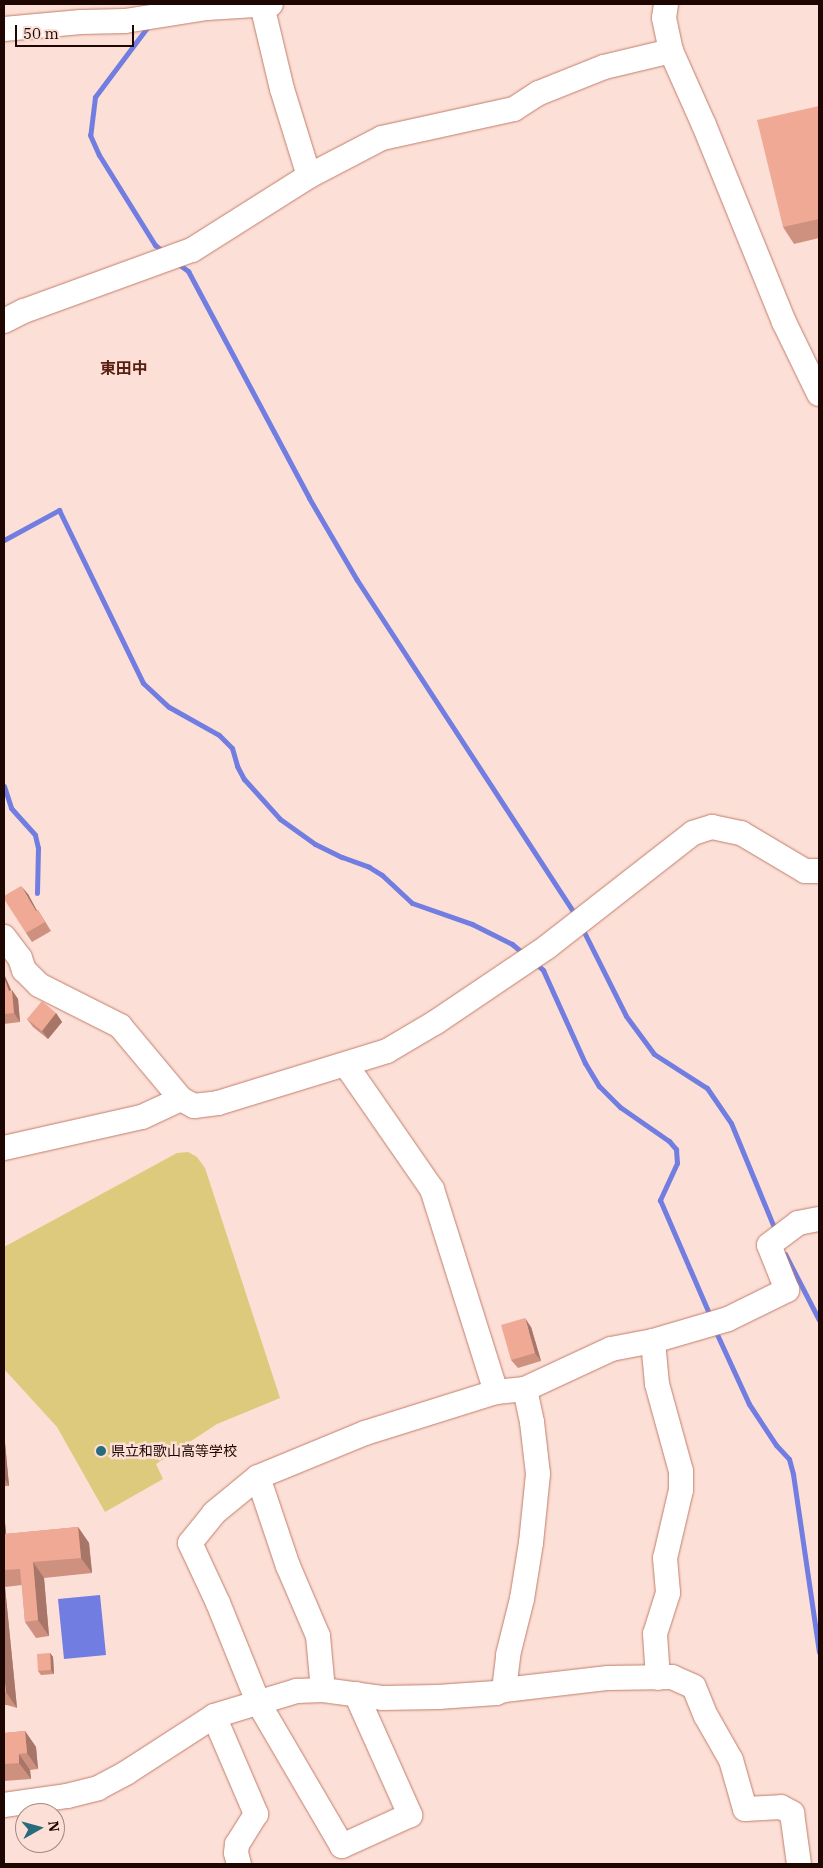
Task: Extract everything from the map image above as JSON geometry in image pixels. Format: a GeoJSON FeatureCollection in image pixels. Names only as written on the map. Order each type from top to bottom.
{"type":"FeatureCollection","features":[{"type":"Feature","properties":{"kind":"street"},"geometry":{"type":"LineString","coordinates":[[666,4],[664,18],[671,52],[704,125],[784,322],[819,394]]}},
{"type":"Feature","properties":{"kind":"street"},"geometry":{"type":"LineString","coordinates":[[4,29],[81,22],[125,21],[207,8],[266,5],[282,89],[309,176]]}},
{"type":"Feature","properties":{"kind":"street"},"geometry":{"type":"LineString","coordinates":[[4,321],[24,311],[192,250],[309,176],[382,138],[514,108],[539,93],[604,67],[671,52]]}},
{"type":"Feature","properties":{"kind":"street"},"geometry":{"type":"LineString","coordinates":[[6,944],[20,958],[24,970],[40,985],[120,1026],[182,1099],[194,1106],[218,1103],[387,1051],[436,1022],[547,947],[693,832],[712,827],[741,833],[805,871],[819,870]]}},
{"type":"Feature","properties":{"kind":"street"},"geometry":{"type":"LineString","coordinates":[[346,1065],[432,1189],[496,1392]]}},
{"type":"Feature","properties":{"kind":"street"},"geometry":{"type":"LineString","coordinates":[[4,1148],[142,1117],[182,1099]]}},
{"type":"Feature","properties":{"kind":"street"},"geometry":{"type":"LineString","coordinates":[[356,1694],[410,1814],[342,1846],[258,1702],[190,1543],[214,1513],[258,1477],[365,1433],[496,1392],[525,1389],[611,1349],[653,1340],[728,1318],[787,1290],[769,1245],[798,1223],[819,1219]]}},
{"type":"Feature","properties":{"kind":"street"},"geometry":{"type":"LineString","coordinates":[[653,1340],[657,1384],[681,1470],[681,1490],[665,1558],[668,1593],[655,1634],[658,1678]]}},
{"type":"Feature","properties":{"kind":"street"},"geometry":{"type":"LineString","coordinates":[[504,1690],[508,1655],[522,1599],[531,1543],[538,1474],[532,1422],[525,1389]]}},
{"type":"Feature","properties":{"kind":"street"},"geometry":{"type":"LineString","coordinates":[[258,1477],[288,1566],[318,1636],[323,1690]]}},
{"type":"Feature","properties":{"kind":"street"},"geometry":{"type":"LineString","coordinates":[[4,1805],[67,1796],[98,1788],[126,1773],[214,1716],[297,1690],[323,1690],[383,1698],[438,1697],[496,1693],[504,1690],[608,1678],[672,1677],[694,1687],[706,1716],[731,1760],[745,1809],[781,1808],[792,1813],[799,1864]]}},
{"type":"Feature","properties":{"kind":"street"},"geometry":{"type":"LineString","coordinates":[[214,1716],[256,1814],[238,1844],[236,1853],[239,1864]]}},
{"type":"Feature","properties":{"kind":"shaded area"},"geometry":{"type":"Polygon","coordinates":[[[188,1152],[197,1157],[205,1168],[280,1398],[217,1424],[156,1464],[163,1479],[105,1512],[57,1427],[4,1369],[4,1247],[177,1153],[188,1152]]]}},
{"type":"Feature","properties":{"kind":"water"},"geometry":{"type":"Polygon","coordinates":[[[100,1595],[106,1655],[64,1659],[58,1599],[100,1595]]]}},
{"type":"Feature","properties":{"kind":"building"},"geometry":{"type":"Polygon","coordinates":[[[819,106],[819,219],[783,227],[757,120],[819,106]]]}},
{"type":"Feature","properties":{"kind":"building"},"geometry":{"type":"Polygon","coordinates":[[[21,886],[45,922],[26,933],[4,899],[4,896],[21,886]]]}},
{"type":"Feature","properties":{"kind":"building"},"geometry":{"type":"Polygon","coordinates":[[[4,978],[9,991],[12,990],[14,1013],[4,1014],[4,978]]]}},
{"type":"Feature","properties":{"kind":"building"},"geometry":{"type":"Polygon","coordinates":[[[42,1001],[56,1013],[42,1031],[27,1019],[42,1001]]]}},
{"type":"Feature","properties":{"kind":"building"},"geometry":{"type":"Polygon","coordinates":[[[525,1318],[535,1353],[511,1360],[501,1325],[525,1318]]]}},
{"type":"Feature","properties":{"kind":"building"},"geometry":{"type":"Polygon","coordinates":[[[78,1527],[81,1558],[33,1562],[38,1620],[25,1622],[20,1569],[4,1570],[4,1534],[78,1527]]]}},
{"type":"Feature","properties":{"kind":"building"},"geometry":{"type":"Polygon","coordinates":[[[50,1653],[51,1670],[38,1671],[37,1654],[50,1653]]]}},
{"type":"Feature","properties":{"kind":"building"},"geometry":{"type":"Polygon","coordinates":[[[4,1674],[6,1692],[4,1691],[4,1674]]]}},
{"type":"Feature","properties":{"kind":"building"},"geometry":{"type":"Polygon","coordinates":[[[25,1731],[27,1753],[19,1754],[19,1763],[4,1764],[4,1733],[25,1731]]]}},
{"type":"Feature","properties":{"kind":"waterway"},"geometry":{"type":"LineString","coordinates":[[149,25],[95,97],[90,135],[99,155],[155,245],[165,253]]}},
{"type":"Feature","properties":{"kind":"waterway"},"geometry":{"type":"LineString","coordinates":[[177,263],[188,271],[309,498],[357,580],[576,916]]}},
{"type":"Feature","properties":{"kind":"waterway"},"geometry":{"type":"LineString","coordinates":[[4,540],[59,510],[143,683],[169,707],[219,735],[232,748],[237,766],[244,779],[280,819],[315,844],[369,867],[382,875],[412,903],[472,924],[512,944],[524,954]]}},
{"type":"Feature","properties":{"kind":"waterway"},"geometry":{"type":"LineString","coordinates":[[4,786],[11,808],[35,835],[38,848],[37,893]]}},
{"type":"Feature","properties":{"kind":"waterway"},"geometry":{"type":"LineString","coordinates":[[582,928],[626,1016],[654,1054],[707,1088],[731,1123],[776,1232]]}},
{"type":"Feature","properties":{"kind":"waterway"},"geometry":{"type":"LineString","coordinates":[[535,963],[543,970],[585,1063],[599,1086],[620,1107],[669,1141],[676,1149],[677,1163],[660,1200],[711,1318]]}},
{"type":"Feature","properties":{"kind":"waterway"},"geometry":{"type":"LineString","coordinates":[[785,1254],[819,1320]]}},
{"type":"Feature","properties":{"kind":"waterway"},"geometry":{"type":"LineString","coordinates":[[715,1330],[749,1404],[776,1445],[789,1459],[793,1474],[819,1652]]}},
{"type":"Feature","properties":{"kind":"place","name":"県立和歌山高等学校"},"geometry":{"type":"Point","coordinates":[101,1451]}},
{"type":"Feature","properties":{"kind":"district","name":"東田中"},"geometry":{"type":"Point","coordinates":[124,368]}}]}
